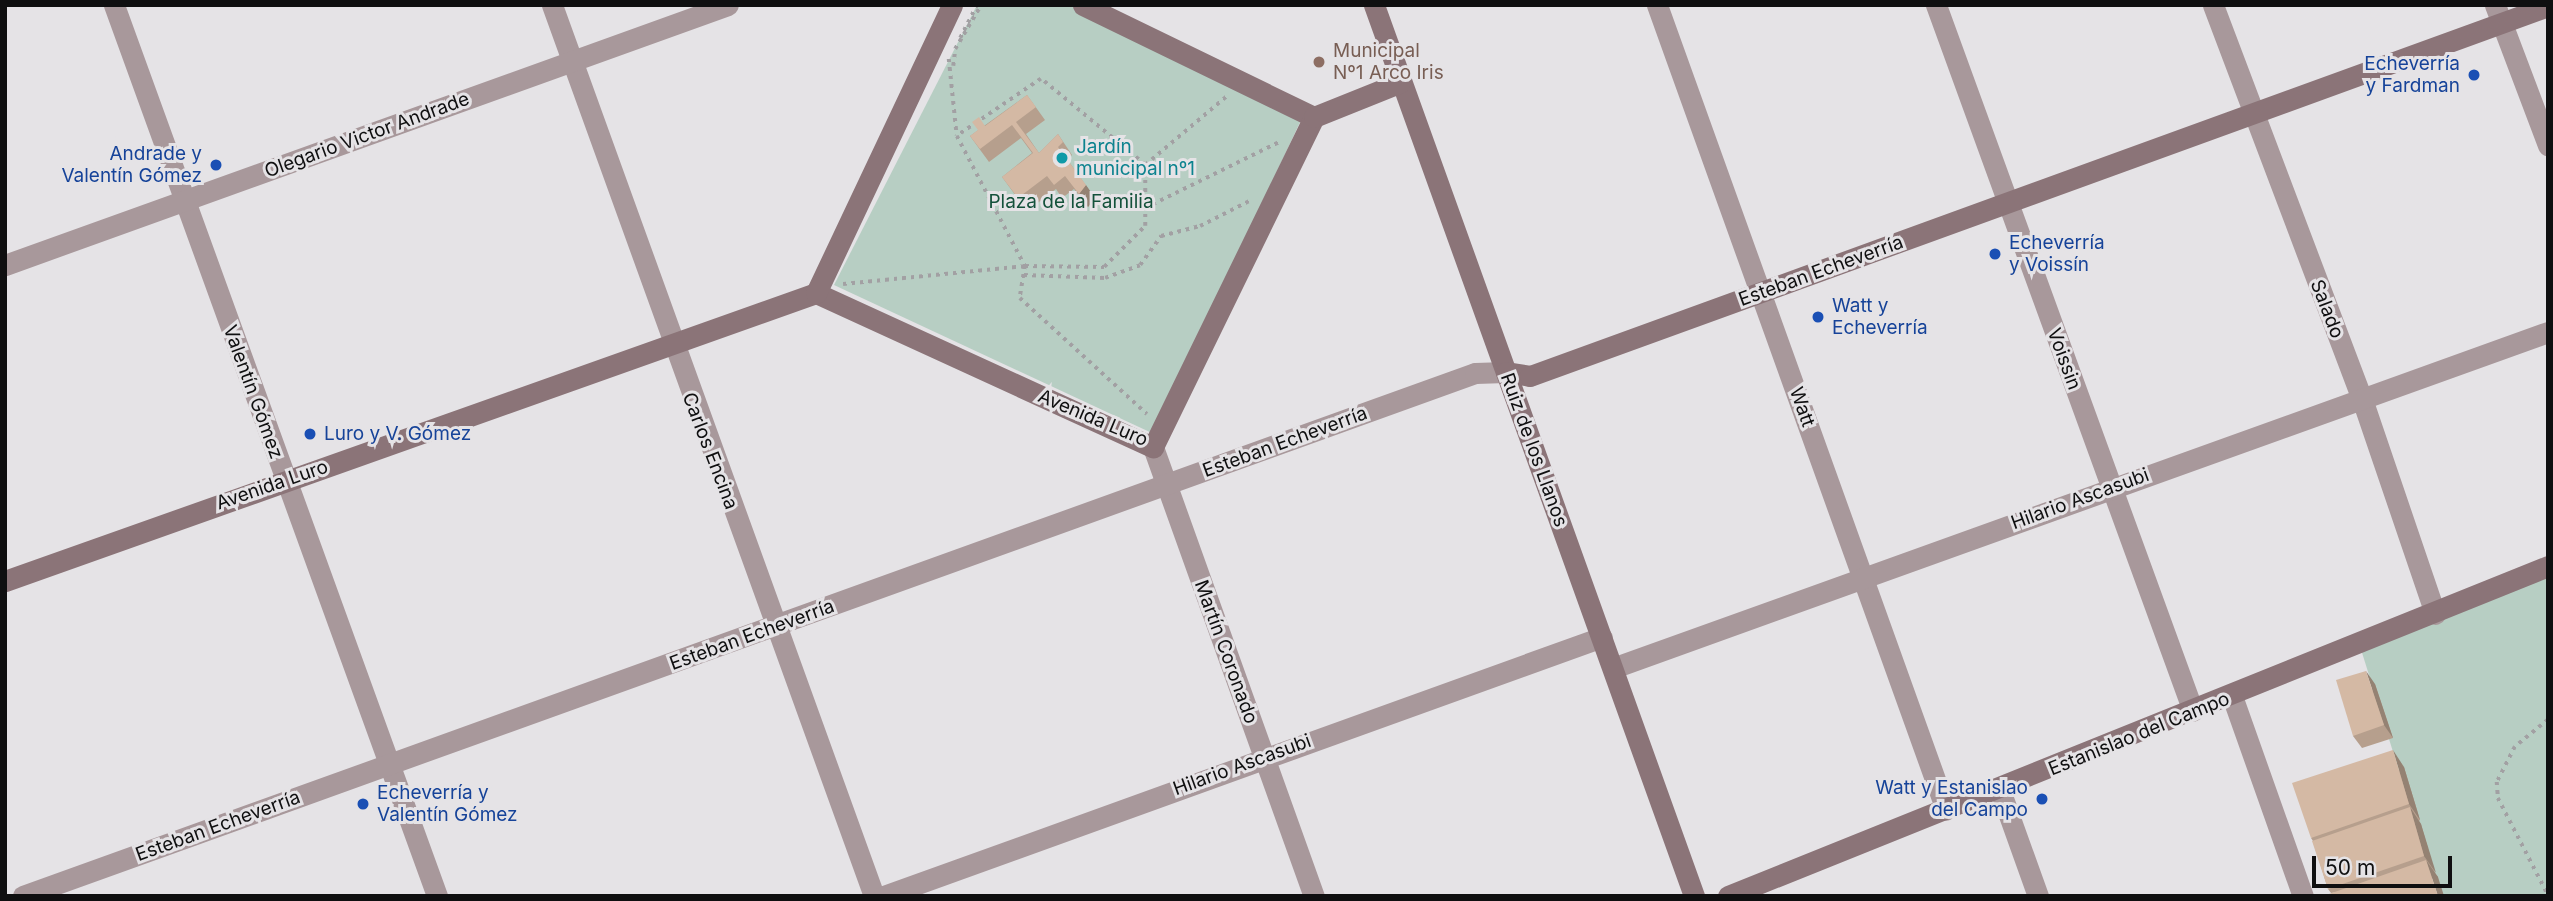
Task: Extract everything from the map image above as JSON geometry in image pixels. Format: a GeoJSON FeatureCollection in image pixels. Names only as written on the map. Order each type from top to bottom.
{"type":"FeatureCollection","features":[{"type":"Feature","properties":{"kind":"street","name":"Valentín Gómez"},"geometry":{"type":"LineString","coordinates":[[114,5],[437,896]]}},
{"type":"Feature","properties":{"kind":"street","name":"Carlos Encina"},"geometry":{"type":"LineString","coordinates":[[552,5],[671,347],[874,896]]}},
{"type":"Feature","properties":{"kind":"street","name":"Olegario Victor Andrade"},"geometry":{"type":"LineString","coordinates":[[5,265],[729,5]]}},
{"type":"Feature","properties":{"kind":"street"},"geometry":{"type":"LineString","coordinates":[[825,289],[952,5]]}},
{"type":"Feature","properties":{"kind":"street"},"geometry":{"type":"LineString","coordinates":[[1083,5],[1314,117],[1399,83]]}},
{"type":"Feature","properties":{"kind":"street","name":"Ruiz de los Llanos"},"geometry":{"type":"LineString","coordinates":[[1374,5],[1399,83],[1694,896]]}},
{"type":"Feature","properties":{"kind":"street","name":"Watt"},"geometry":{"type":"LineString","coordinates":[[1657,5],[1946,810]]}},
{"type":"Feature","properties":{"kind":"street","name":"Voissin"},"geometry":{"type":"LineString","coordinates":[[1936,5],[2193,711]]}},
{"type":"Feature","properties":{"kind":"street","name":"Salado"},"geometry":{"type":"LineString","coordinates":[[2213,5],[2362,399],[2435,614]]}},
{"type":"Feature","properties":{"kind":"street","name":"Esteban Echeverría"},"geometry":{"type":"LineString","coordinates":[[23,896],[1475,373],[1506,372],[1530,376],[1762,294],[2252,113],[2498,14],[2548,6]]}},
{"type":"Feature","properties":{"kind":"street"},"geometry":{"type":"LineString","coordinates":[[2498,14],[2548,145]]}},
{"type":"Feature","properties":{"kind":"street","name":"Avenida Luro"},"geometry":{"type":"LineString","coordinates":[[5,580],[285,479],[671,347],[825,289],[1153,447],[1314,117]]}},
{"type":"Feature","properties":{"kind":"street","name":"Hilario Ascasubi"},"geometry":{"type":"LineString","coordinates":[[1613,668],[2548,332]]}},
{"type":"Feature","properties":{"kind":"street","name":"Martín Coronado"},"geometry":{"type":"LineString","coordinates":[[1153,447],[1314,896]]}},
{"type":"Feature","properties":{"kind":"street","name":"Estanislao del Campo"},"geometry":{"type":"LineString","coordinates":[[1728,896],[1751,892],[2548,566]]}},
{"type":"Feature","properties":{"kind":"street","name":"Hilario Ascasubi"},"geometry":{"type":"LineString","coordinates":[[884,896],[1264,757],[1602,638]]}},
{"type":"Feature","properties":{"kind":"street"},"geometry":{"type":"LineString","coordinates":[[2232,696],[2303,896]]}},
{"type":"Feature","properties":{"kind":"street"},"geometry":{"type":"LineString","coordinates":[[2000,790],[2038,896]]}},
{"type":"Feature","properties":{"kind":"path"},"geometry":{"type":"LineString","coordinates":[[943,71],[979,5]]}},
{"type":"Feature","properties":{"kind":"path"},"geometry":{"type":"LineString","coordinates":[[952,72],[955,49],[979,5]]}},
{"type":"Feature","properties":{"kind":"path"},"geometry":{"type":"LineString","coordinates":[[949,59],[957,94],[957,136],[1025,266],[1020,298],[1158,424]]}},
{"type":"Feature","properties":{"kind":"path"},"geometry":{"type":"LineString","coordinates":[[957,136],[1041,79],[1145,165]]}},
{"type":"Feature","properties":{"kind":"path"},"geometry":{"type":"LineString","coordinates":[[1145,165],[1238,87]]}},
{"type":"Feature","properties":{"kind":"path"},"geometry":{"type":"LineString","coordinates":[[1145,208],[1294,134]]}},
{"type":"Feature","properties":{"kind":"path"},"geometry":{"type":"LineString","coordinates":[[825,289],[1025,266],[1104,267],[1145,226],[1145,165]]}},
{"type":"Feature","properties":{"kind":"path"},"geometry":{"type":"LineString","coordinates":[[1024,275],[1105,278],[1140,265],[1161,236],[1200,226],[1256,197]]}},
{"type":"Feature","properties":{"kind":"path"},"geometry":{"type":"LineString","coordinates":[[825,289],[840,273]]}},
{"type":"Feature","properties":{"kind":"path"},"geometry":{"type":"LineString","coordinates":[[825,289],[846,291]]}},
{"type":"Feature","properties":{"kind":"path"},"geometry":{"type":"LineString","coordinates":[[2548,720],[2515,747],[2497,782],[2498,798],[2548,895]]}},
{"type":"Feature","properties":{"kind":"green space","name":"Plaza de la Familia"},"geometry":{"type":"Polygon","coordinates":[[[977,5],[1069,5],[1302,118],[1154,434],[834,285],[977,5]]]}},
{"type":"Feature","properties":{"kind":"green space"},"geometry":{"type":"Polygon","coordinates":[[[2548,566],[2548,896],[2438,896],[2359,643],[2548,566]]]}},
{"type":"Feature","properties":{"kind":"building"},"geometry":{"type":"Polygon","coordinates":[[[1027,95],[1036,107],[1016,122],[1039,153],[1058,134],[1063,142],[1058,147],[1086,185],[1079,194],[1065,176],[1054,185],[1047,176],[1018,198],[1002,177],[1033,153],[1012,125],[980,149],[970,136],[978,130],[972,122],[979,117],[985,126],[1027,95]]]}},
{"type":"Feature","properties":{"kind":"building"},"geometry":{"type":"Polygon","coordinates":[[[2366,671],[2384,725],[2353,736],[2336,680],[2366,671]]]}},
{"type":"Feature","properties":{"kind":"building"},"geometry":{"type":"Polygon","coordinates":[[[2393,750],[2409,804],[2311,838],[2292,783],[2393,750]]]}},
{"type":"Feature","properties":{"kind":"building"},"geometry":{"type":"Polygon","coordinates":[[[2410,807],[2424,856],[2328,889],[2312,841],[2410,807]]]}},
{"type":"Feature","properties":{"kind":"building"},"geometry":{"type":"Polygon","coordinates":[[[2426,860],[2438,896],[2329,894],[2426,860]]]}},
{"type":"Feature","properties":{"kind":"place","name":"Municipal Nº1 Arco Iris"},"geometry":{"type":"Point","coordinates":[1319,62]}},
{"type":"Feature","properties":{"kind":"place","name":"Echeverría y Fardman"},"geometry":{"type":"Point","coordinates":[2474,75]}},
{"type":"Feature","properties":{"kind":"place","name":"Jardín municipal nº1"},"geometry":{"type":"Point","coordinates":[1062,158]}},
{"type":"Feature","properties":{"kind":"place","name":"Andrade y Valentín Gómez"},"geometry":{"type":"Point","coordinates":[216,165]}},
{"type":"Feature","properties":{"kind":"place","name":"Echeverría y Voissín"},"geometry":{"type":"Point","coordinates":[1995,254]}},
{"type":"Feature","properties":{"kind":"place","name":"Watt y Echeverría"},"geometry":{"type":"Point","coordinates":[1818,317]}},
{"type":"Feature","properties":{"kind":"place","name":"Luro y V. Gómez"},"geometry":{"type":"Point","coordinates":[310,434]}},
{"type":"Feature","properties":{"kind":"place","name":"Watt y Estanislao del Campo"},"geometry":{"type":"Point","coordinates":[2042,799]}},
{"type":"Feature","properties":{"kind":"place","name":"Echeverría y Valentín Gómez"},"geometry":{"type":"Point","coordinates":[363,804]}}]}
